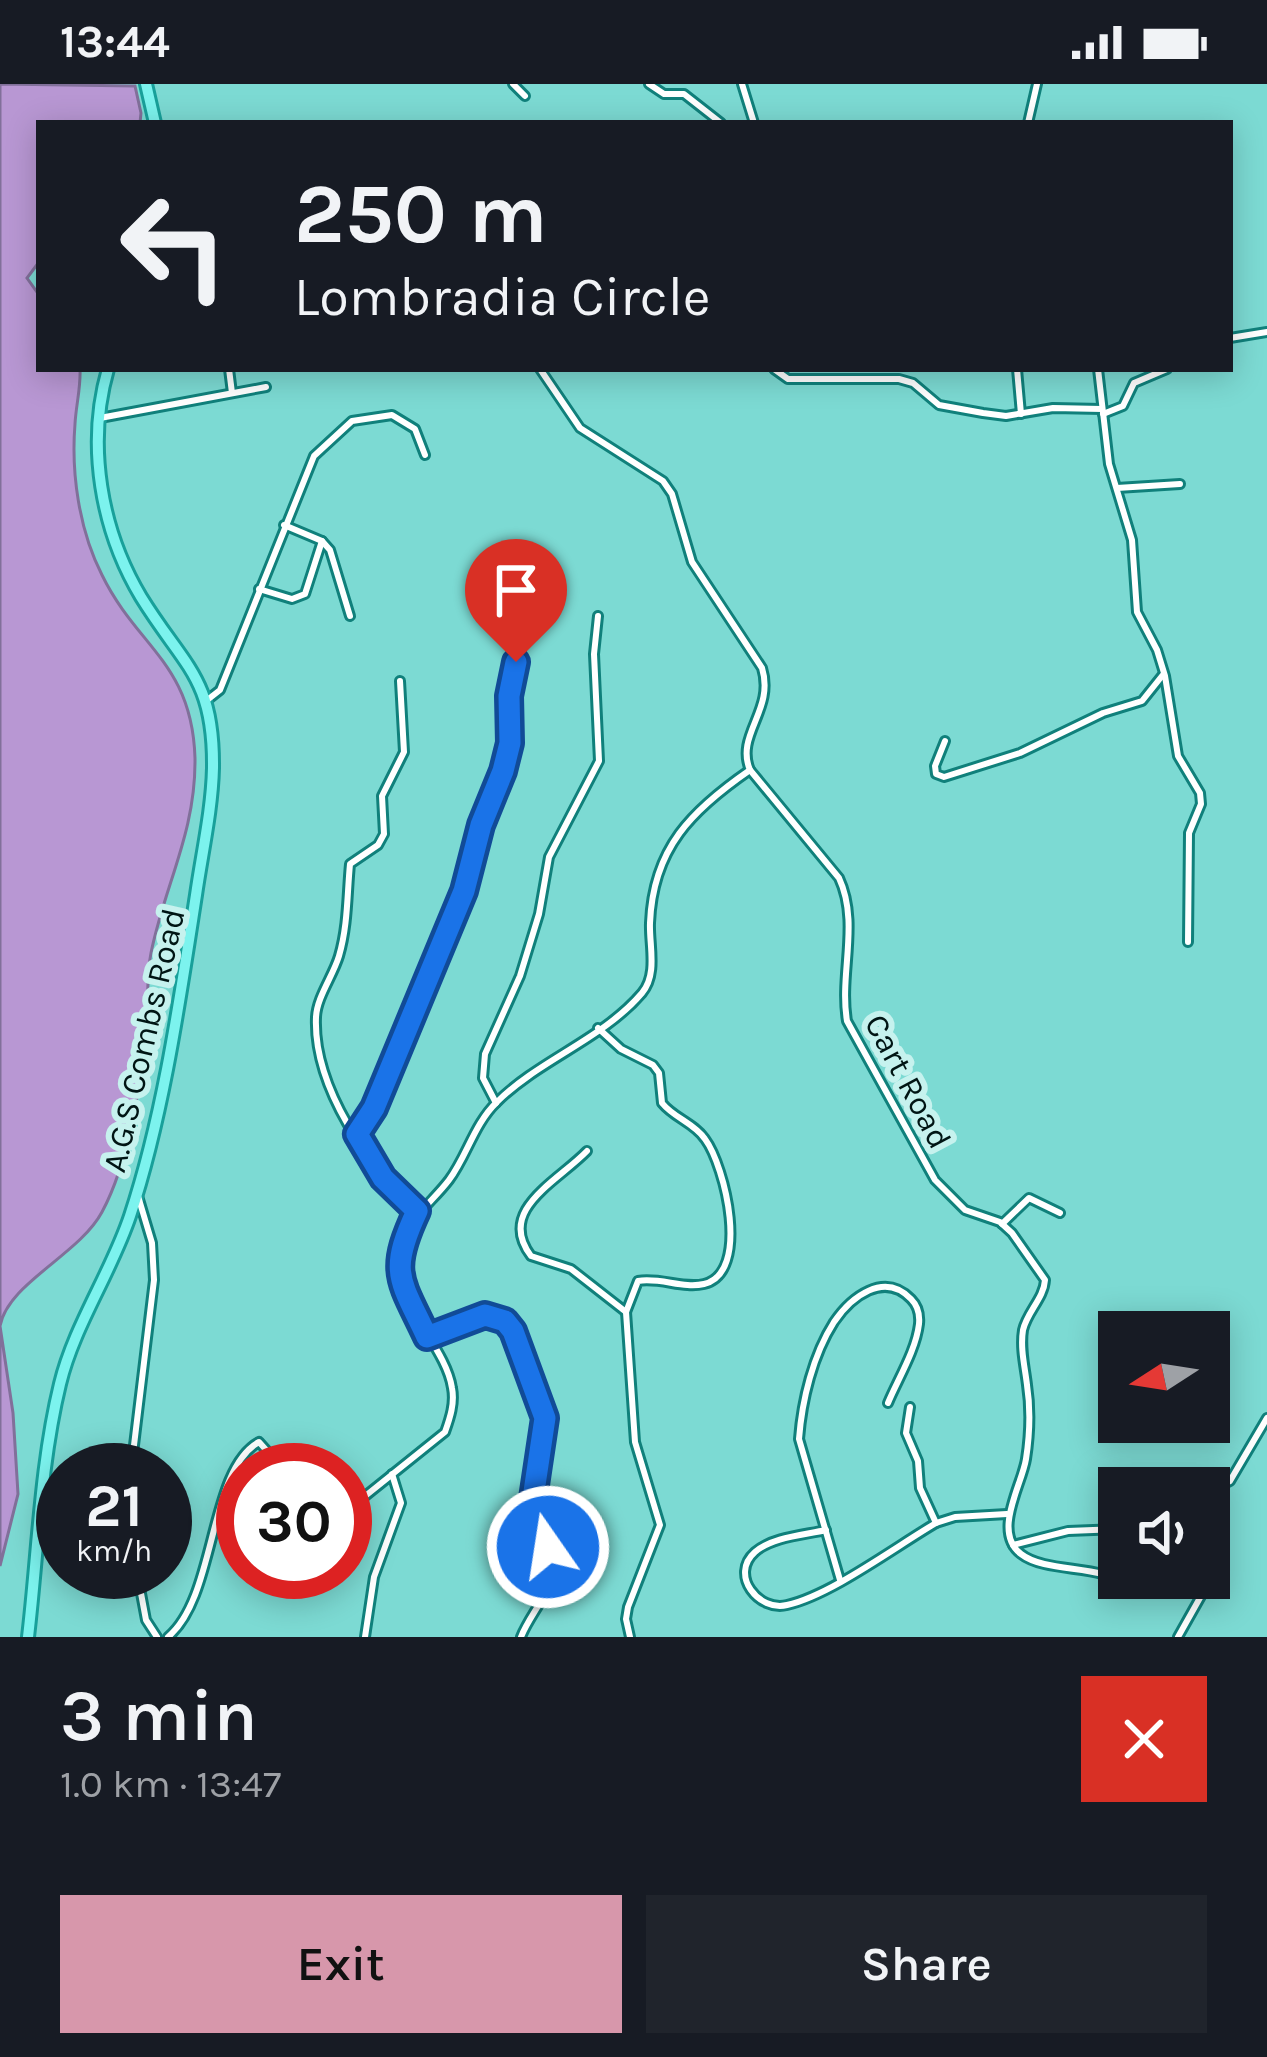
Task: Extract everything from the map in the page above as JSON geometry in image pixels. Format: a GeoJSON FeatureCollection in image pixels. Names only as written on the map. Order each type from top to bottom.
{"type":"FeatureCollection","features":[{"type":"Feature","properties":{"kind":"main road"},"geometry":{"type":"LineString","coordinates":[[149,84],[157,120]]}},
{"type":"Feature","properties":{"kind":"main road","name":"A.G.S Combs Road"},"geometry":{"type":"LineString","coordinates":[[28,1637],[49,1443],[61,1379],[148,1171],[198,924],[219,778],[217,731],[208,700],[189,655],[146,595],[123,546],[107,489],[103,417],[110,372]]}},
{"type":"Feature","properties":{"kind":"street"},"geometry":{"type":"LineString","coordinates":[[513,84],[525,96]]}},
{"type":"Feature","properties":{"kind":"street"},"geometry":{"type":"LineString","coordinates":[[649,84],[664,94],[684,94],[718,120]]}},
{"type":"Feature","properties":{"kind":"street"},"geometry":{"type":"LineString","coordinates":[[742,84],[753,120]]}},
{"type":"Feature","properties":{"kind":"street"},"geometry":{"type":"LineString","coordinates":[[1029,120],[1037,84]]}},
{"type":"Feature","properties":{"kind":"street"},"geometry":{"type":"LineString","coordinates":[[1233,338],[1267,332]]}},
{"type":"Feature","properties":{"kind":"street"},"geometry":{"type":"LineString","coordinates":[[229,372],[232,393]]}},
{"type":"Feature","properties":{"kind":"street"},"geometry":{"type":"LineString","coordinates":[[372,1488],[445,1432],[450,1417],[451,1382],[402,1282],[398,1256],[417,1211],[450,1179],[496,1103],[646,989],[652,960],[654,890],[673,838],[720,791],[750,770],[746,743],[766,702],[762,668],[692,562],[672,494],[663,482],[580,428],[542,372]]}},
{"type":"Feature","properties":{"kind":"street"},"geometry":{"type":"LineString","coordinates":[[778,372],[788,380],[899,379],[914,383],[939,405],[1006,416],[1053,408],[1103,411],[1123,406],[1134,383],[1160,372]]}},
{"type":"Feature","properties":{"kind":"street"},"geometry":{"type":"LineString","coordinates":[[1017,372],[1021,414]]}},
{"type":"Feature","properties":{"kind":"street"},"geometry":{"type":"LineString","coordinates":[[1098,372],[1109,464],[1132,539],[1137,611],[1164,673],[1178,756],[1200,793],[1201,804],[1190,833],[1188,942]]}},
{"type":"Feature","properties":{"kind":"street"},"geometry":{"type":"LineString","coordinates":[[103,417],[266,387]]}},
{"type":"Feature","properties":{"kind":"street"},"geometry":{"type":"LineString","coordinates":[[208,700],[220,690],[314,456],[352,421],[392,416],[415,429],[424,455]]}},
{"type":"Feature","properties":{"kind":"street"},"geometry":{"type":"LineString","coordinates":[[1117,488],[1180,484]]}},
{"type":"Feature","properties":{"kind":"street"},"geometry":{"type":"LineString","coordinates":[[284,525],[322,541],[330,550],[350,616]]}},
{"type":"Feature","properties":{"kind":"street"},"geometry":{"type":"LineString","coordinates":[[259,589],[292,598],[305,593],[322,541]]}},
{"type":"Feature","properties":{"kind":"street"},"geometry":{"type":"LineString","coordinates":[[496,1103],[483,1078],[485,1054],[520,976],[539,914],[549,857],[599,760],[594,670],[598,616]]}},
{"type":"Feature","properties":{"kind":"street"},"geometry":{"type":"LineString","coordinates":[[357,1134],[374,1108],[464,891],[481,825],[507,758],[516,646]]}},
{"type":"Feature","properties":{"kind":"street"},"geometry":{"type":"LineString","coordinates":[[945,741],[935,766],[936,774],[944,777],[1020,753],[1103,713],[1142,701],[1164,673]]}},
{"type":"Feature","properties":{"kind":"street"},"geometry":{"type":"LineString","coordinates":[[400,681],[404,752],[382,796],[385,834],[379,845],[350,864],[345,934],[316,1015],[332,1092],[383,1178],[417,1211]]}},
{"type":"Feature","properties":{"kind":"street","name":"Cart Road"},"geometry":{"type":"LineString","coordinates":[[750,770],[839,878],[848,896],[842,995],[847,1021],[935,1180],[965,1210],[1002,1224],[1041,1274],[1045,1288],[1024,1327],[1031,1426],[1024,1469],[1007,1514],[1013,1545]]}},
{"type":"Feature","properties":{"kind":"street"},"geometry":{"type":"LineString","coordinates":[[598,1028],[621,1049],[653,1065],[659,1073],[662,1102],[706,1140],[722,1187],[732,1245],[719,1278],[702,1285],[638,1281],[626,1312],[635,1442],[660,1525],[628,1607],[630,1637]]}},
{"type":"Feature","properties":{"kind":"street"},"geometry":{"type":"LineString","coordinates":[[587,1151],[523,1212],[519,1238],[530,1256],[584,1277],[626,1312]]}},
{"type":"Feature","properties":{"kind":"street"},"geometry":{"type":"LineString","coordinates":[[134,1443],[154,1280],[152,1244],[137,1193]]}},
{"type":"Feature","properties":{"kind":"street"},"geometry":{"type":"LineString","coordinates":[[1002,1224],[1029,1198],[1060,1213]]}},
{"type":"Feature","properties":{"kind":"street"},"geometry":{"type":"LineString","coordinates":[[840,1580],[799,1438],[808,1387],[833,1324],[856,1296],[884,1286],[906,1294],[916,1304],[920,1319],[888,1403]]}},
{"type":"Feature","properties":{"kind":"street"},"geometry":{"type":"LineString","coordinates":[[427,1337],[485,1315],[505,1321],[520,1343],[539,1395],[545,1431],[533,1520],[553,1558],[553,1568],[548,1588],[521,1637]]}},
{"type":"Feature","properties":{"kind":"street"},"geometry":{"type":"LineString","coordinates":[[910,1407],[905,1429],[918,1461],[920,1488],[935,1523]]}},
{"type":"Feature","properties":{"kind":"street"},"geometry":{"type":"LineString","coordinates":[[1230,1481],[1267,1418]]}},
{"type":"Feature","properties":{"kind":"street"},"geometry":{"type":"LineString","coordinates":[[365,1637],[374,1577],[400,1503],[392,1474]]}},
{"type":"Feature","properties":{"kind":"street"},"geometry":{"type":"LineString","coordinates":[[826,1530],[791,1537],[749,1558],[748,1588],[757,1600],[783,1607],[814,1595],[935,1523],[1007,1514]]}},
{"type":"Feature","properties":{"kind":"street"},"geometry":{"type":"LineString","coordinates":[[168,1637],[181,1624],[202,1578],[216,1525]]}},
{"type":"Feature","properties":{"kind":"street"},"geometry":{"type":"LineString","coordinates":[[1098,1530],[1068,1531],[1013,1545],[1034,1560],[1098,1573]]}},
{"type":"Feature","properties":{"kind":"street"},"geometry":{"type":"LineString","coordinates":[[142,1599],[146,1620],[157,1637]]}},
{"type":"Feature","properties":{"kind":"street"},"geometry":{"type":"LineString","coordinates":[[1178,1637],[1199,1599]]}},
{"type":"Feature","properties":{"kind":"shaded area"},"geometry":{"type":"Polygon","coordinates":[[[0,84],[135,86],[140,120],[36,120],[36,266],[27,278],[36,291],[36,372],[80,372],[74,462],[88,539],[116,600],[184,699],[192,726],[194,785],[151,953],[141,1072],[120,1170],[91,1227],[16,1296],[0,1326],[0,84]]]}},
{"type":"Feature","properties":{"kind":"shaded area"},"geometry":{"type":"Polygon","coordinates":[[[0,1326],[13,1413],[18,1494],[0,1566],[0,1326]]]}},
{"type":"Feature","properties":{"kind":"route"},"geometry":{"type":"LineString","coordinates":[[516,662],[509,696],[507,758],[481,825],[464,891],[374,1108],[357,1134],[383,1178],[417,1211],[398,1256],[402,1282],[427,1337],[485,1315],[505,1321],[520,1343],[545,1418],[532,1505],[533,1520],[548,1547]]}}]}
